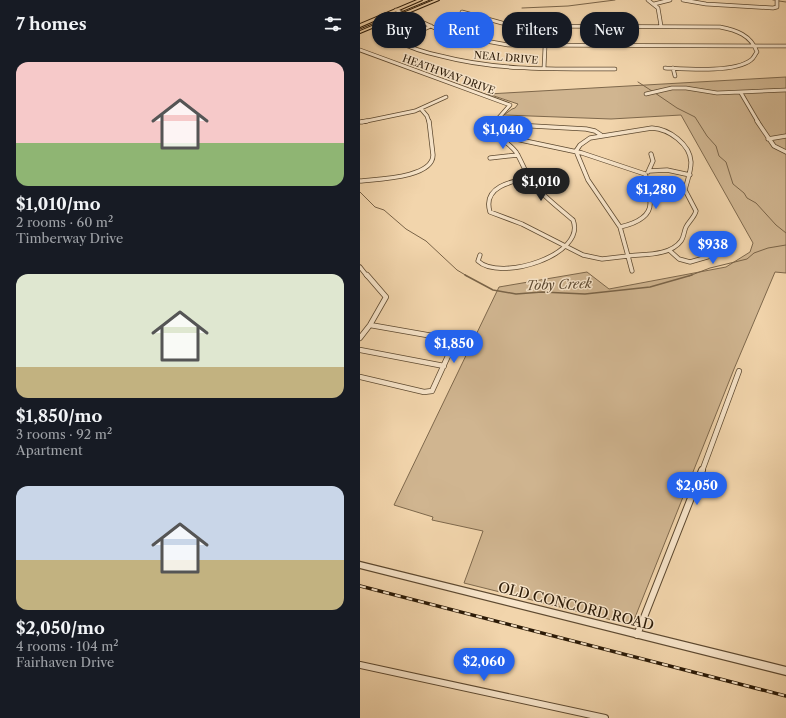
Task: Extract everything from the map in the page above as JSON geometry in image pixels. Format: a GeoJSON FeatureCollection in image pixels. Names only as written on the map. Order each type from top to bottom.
{"type":"FeatureCollection","features":[{"type":"Feature","properties":{"kind":"main road"},"geometry":{"type":"LineString","coordinates":[[360,26],[420,0]]}},
{"type":"Feature","properties":{"kind":"main road"},"geometry":{"type":"LineString","coordinates":[[409,12],[437,0]]}},
{"type":"Feature","properties":{"kind":"main road"},"geometry":{"type":"LineString","coordinates":[[360,32],[372,27]]}},
{"type":"Feature","properties":{"kind":"street"},"geometry":{"type":"LineString","coordinates":[[648,0],[659,10],[661,26]]}},
{"type":"Feature","properties":{"kind":"street"},"geometry":{"type":"LineString","coordinates":[[654,4],[670,0]]}},
{"type":"Feature","properties":{"kind":"street"},"geometry":{"type":"LineString","coordinates":[[683,0],[706,4],[776,8],[777,0]]}},
{"type":"Feature","properties":{"kind":"street"},"geometry":{"type":"LineString","coordinates":[[396,10],[400,12]]}},
{"type":"Feature","properties":{"kind":"street"},"geometry":{"type":"LineString","coordinates":[[426,24],[458,36],[502,44]]}},
{"type":"Feature","properties":{"kind":"street","name":"NEAL DRIVE"},"geometry":{"type":"LineString","coordinates":[[431,26],[400,40],[402,44],[427,53],[460,61],[497,66],[615,69]]}},
{"type":"Feature","properties":{"kind":"street"},"geometry":{"type":"LineString","coordinates":[[572,26],[710,26],[726,28],[746,36],[756,46],[757,55],[741,66],[723,68],[665,68]]}},
{"type":"Feature","properties":{"kind":"street"},"geometry":{"type":"LineString","coordinates":[[572,46],[786,46]]}},
{"type":"Feature","properties":{"kind":"street"},"geometry":{"type":"LineString","coordinates":[[544,48],[544,68]]}},
{"type":"Feature","properties":{"kind":"street","name":"HEATHWAY DRIVE"},"geometry":{"type":"LineString","coordinates":[[360,50],[510,105],[495,121],[494,128],[499,137]]}},
{"type":"Feature","properties":{"kind":"street"},"geometry":{"type":"LineString","coordinates":[[673,68],[675,76]]}},
{"type":"Feature","properties":{"kind":"street"},"geometry":{"type":"LineString","coordinates":[[646,94],[672,88],[686,88],[717,93],[786,90]]}},
{"type":"Feature","properties":{"kind":"street"},"geometry":{"type":"LineString","coordinates":[[742,93],[768,138],[774,146],[786,152]]}},
{"type":"Feature","properties":{"kind":"street"},"geometry":{"type":"LineString","coordinates":[[360,122],[422,110],[446,98]]}},
{"type":"Feature","properties":{"kind":"street"},"geometry":{"type":"LineString","coordinates":[[360,181],[414,174],[425,169],[431,164],[433,157],[430,126],[427,114],[422,110]]}},
{"type":"Feature","properties":{"kind":"street"},"geometry":{"type":"LineString","coordinates":[[515,125],[586,129],[595,131],[601,135]]}},
{"type":"Feature","properties":{"kind":"street"},"geometry":{"type":"LineString","coordinates":[[530,178],[505,184],[495,189],[489,200],[489,211],[494,215],[522,224],[563,246],[592,258],[602,259],[669,250],[680,244],[686,226],[695,214],[694,208],[685,192],[690,175],[690,158],[688,151],[675,137],[666,131],[647,128],[620,134],[601,135],[585,141],[576,152]]}},
{"type":"Feature","properties":{"kind":"street"},"geometry":{"type":"LineString","coordinates":[[768,138],[786,136]]}},
{"type":"Feature","properties":{"kind":"street"},"geometry":{"type":"LineString","coordinates":[[499,137],[511,138],[576,152],[645,174]]}},
{"type":"Feature","properties":{"kind":"street"},"geometry":{"type":"LineString","coordinates":[[480,255],[478,260],[480,264],[489,268],[528,265],[549,258],[574,234],[576,227],[575,223],[542,192],[530,178],[518,155],[499,137]]}},
{"type":"Feature","properties":{"kind":"street"},"geometry":{"type":"LineString","coordinates":[[576,152],[588,180],[620,227],[632,271]]}},
{"type":"Feature","properties":{"kind":"street"},"geometry":{"type":"LineString","coordinates":[[649,171],[653,159],[652,154]]}},
{"type":"Feature","properties":{"kind":"street"},"geometry":{"type":"LineString","coordinates":[[490,158],[518,155]]}},
{"type":"Feature","properties":{"kind":"street"},"geometry":{"type":"LineString","coordinates":[[645,174],[649,171],[667,170],[690,175]]}},
{"type":"Feature","properties":{"kind":"street"},"geometry":{"type":"LineString","coordinates":[[620,227],[635,224],[640,221],[648,209],[650,201],[646,190],[647,177],[645,174]]}},
{"type":"Feature","properties":{"kind":"street"},"geometry":{"type":"LineString","coordinates":[[669,250],[682,261],[694,262],[728,251],[729,246],[720,239]]}},
{"type":"Feature","properties":{"kind":"street"},"geometry":{"type":"LineString","coordinates":[[360,267],[386,297],[370,325],[361,336]]}},
{"type":"Feature","properties":{"kind":"street"},"geometry":{"type":"LineString","coordinates":[[360,377],[427,392],[434,389],[453,346],[448,339],[370,325]]}},
{"type":"Feature","properties":{"kind":"street"},"geometry":{"type":"LineString","coordinates":[[360,350],[444,366]]}},
{"type":"Feature","properties":{"kind":"street"},"geometry":{"type":"LineString","coordinates":[[637,635],[715,438],[739,371]]}},
{"type":"Feature","properties":{"kind":"street","name":"OLD CONCORD ROAD"},"geometry":{"type":"LineString","coordinates":[[360,565],[786,671]]}},
{"type":"Feature","properties":{"kind":"street"},"geometry":{"type":"LineString","coordinates":[[360,665],[605,718]]}},
{"type":"Feature","properties":{"kind":"shaded area"},"geometry":{"type":"Polygon","coordinates":[[[786,77],[786,273],[775,272],[734,369],[632,625],[464,583],[483,531],[432,520],[433,517],[394,505],[499,287],[587,272],[609,289],[726,267],[750,252],[753,243],[681,115],[611,119],[504,115],[515,108],[518,104],[488,94],[786,77]]]}},
{"type":"Feature","properties":{"kind":"waterway"},"geometry":{"type":"LineString","coordinates":[[522,8],[568,6],[615,0]]}},
{"type":"Feature","properties":{"kind":"waterway"},"geometry":{"type":"LineString","coordinates":[[779,1],[786,2]]}},
{"type":"Feature","properties":{"kind":"waterway"},"geometry":{"type":"LineString","coordinates":[[638,82],[652,91]]}},
{"type":"Feature","properties":{"kind":"waterway"},"geometry":{"type":"LineString","coordinates":[[655,93],[677,108],[695,117],[707,136],[716,146],[719,156],[726,162],[733,184],[744,193],[747,198],[756,203],[776,225],[786,233]]}},
{"type":"Feature","properties":{"kind":"waterway","name":"Toby Creek"},"geometry":{"type":"LineString","coordinates":[[360,192],[375,207],[384,210],[406,229],[426,241],[457,270],[467,276]]}},
{"type":"Feature","properties":{"kind":"waterway","name":"Toby Creek"},"geometry":{"type":"LineString","coordinates":[[690,275],[710,268],[747,259],[754,253],[768,248],[786,245]]}},
{"type":"Feature","properties":{"kind":"waterway","name":"Toby Creek"},"geometry":{"type":"LineString","coordinates":[[465,275],[493,290],[516,294],[542,292],[585,294],[650,287],[690,275]]}},
{"type":"Feature","properties":{"kind":"tram line"},"geometry":{"type":"LineString","coordinates":[[360,29],[430,0]]}},
{"type":"Feature","properties":{"kind":"railway"},"geometry":{"type":"LineString","coordinates":[[360,586],[786,696]]}}]}
